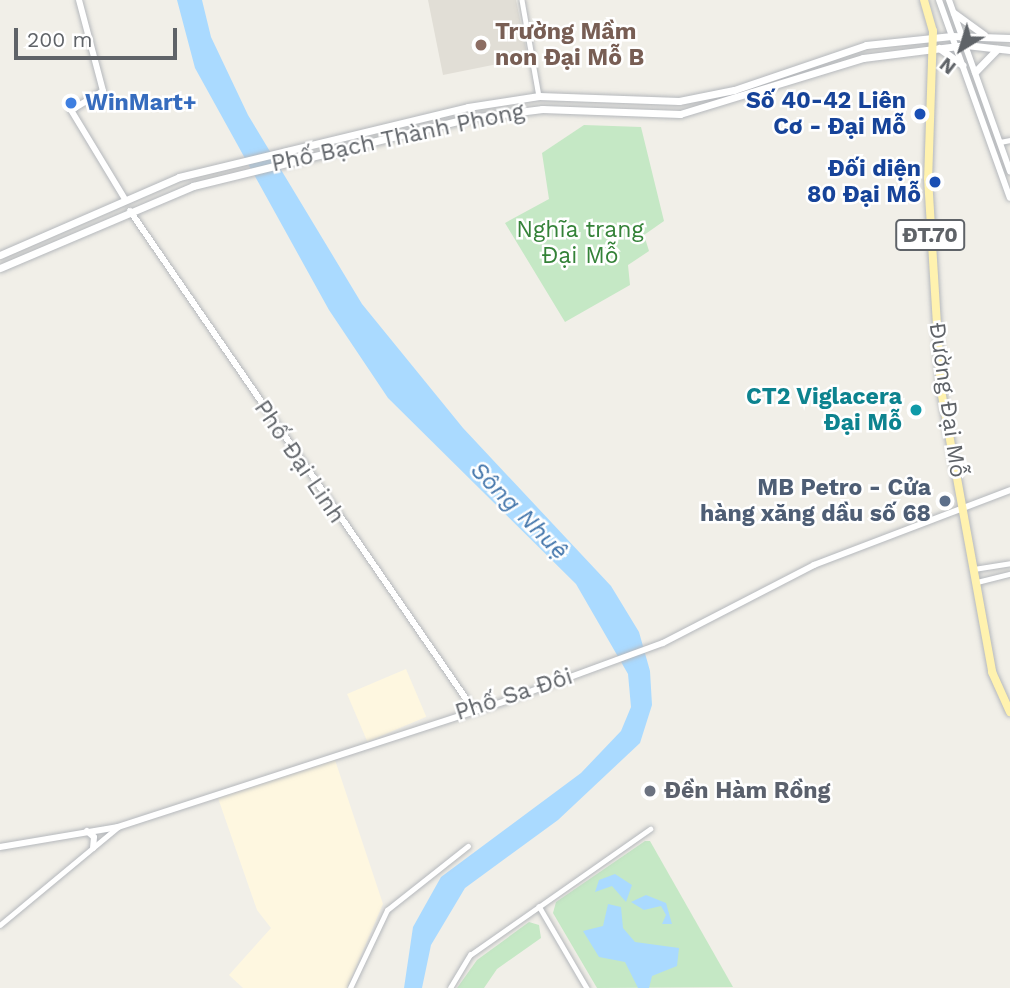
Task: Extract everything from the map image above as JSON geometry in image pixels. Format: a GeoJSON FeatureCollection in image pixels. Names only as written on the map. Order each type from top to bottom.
{"type":"FeatureCollection","features":[{"type":"Feature","properties":{"kind":"main road","name":"Đường Đại Mỗ"},"geometry":{"type":"LineString","coordinates":[[924,0],[936,47],[928,178],[936,335],[992,671],[1010,712]]}},
{"type":"Feature","properties":{"kind":"main road"},"geometry":{"type":"LineString","coordinates":[[954,13],[985,36]]}},
{"type":"Feature","properties":{"kind":"main road","name":"Phố Bạch Thành Phong"},"geometry":{"type":"LineString","coordinates":[[0,255],[125,200],[227,162],[379,126],[539,96],[679,101],[734,90],[843,50],[933,37],[1010,38]]}},
{"type":"Feature","properties":{"kind":"main road","name":"Phố Bạch Thành Phong"},"geometry":{"type":"LineString","coordinates":[[0,268],[130,211],[233,174],[380,138],[515,110],[680,114],[740,100],[844,62],[936,47],[966,46],[1010,50]]}},
{"type":"Feature","properties":{"kind":"main road"},"geometry":{"type":"LineString","coordinates":[[936,47],[962,65]]}},
{"type":"Feature","properties":{"kind":"main road"},"geometry":{"type":"LineString","coordinates":[[975,72],[996,49]]}},
{"type":"Feature","properties":{"kind":"main road"},"geometry":{"type":"LineString","coordinates":[[679,101],[680,114]]}},
{"type":"Feature","properties":{"kind":"main road"},"geometry":{"type":"LineString","coordinates":[[379,126],[380,138]]}},
{"type":"Feature","properties":{"kind":"street"},"geometry":{"type":"LineString","coordinates":[[79,0],[103,91],[71,110],[125,200]]}},
{"type":"Feature","properties":{"kind":"street"},"geometry":{"type":"LineString","coordinates":[[522,0],[539,96]]}},
{"type":"Feature","properties":{"kind":"street"},"geometry":{"type":"LineString","coordinates":[[939,0],[1010,198]]}},
{"type":"Feature","properties":{"kind":"street"},"geometry":{"type":"LineString","coordinates":[[949,0],[1010,171]]}},
{"type":"Feature","properties":{"kind":"street"},"geometry":{"type":"LineString","coordinates":[[1000,142],[1010,140]]}},
{"type":"Feature","properties":{"kind":"street","name":"Phố Đại Linh"},"geometry":{"type":"LineString","coordinates":[[130,211],[473,709]]}},
{"type":"Feature","properties":{"kind":"street","name":"Phố Sa Đôi"},"geometry":{"type":"LineString","coordinates":[[0,847],[118,827],[617,659],[648,648],[814,565],[1010,490]]}},
{"type":"Feature","properties":{"kind":"street"},"geometry":{"type":"LineString","coordinates":[[974,569],[1010,563]]}},
{"type":"Feature","properties":{"kind":"street"},"geometry":{"type":"LineString","coordinates":[[976,582],[1010,574]]}},
{"type":"Feature","properties":{"kind":"street"},"geometry":{"type":"LineString","coordinates":[[0,925],[118,827]]}},
{"type":"Feature","properties":{"kind":"street"},"geometry":{"type":"LineString","coordinates":[[450,988],[470,955],[650,829]]}},
{"type":"Feature","properties":{"kind":"street"},"geometry":{"type":"LineString","coordinates":[[87,831],[94,837],[93,848]]}},
{"type":"Feature","properties":{"kind":"street"},"geometry":{"type":"LineString","coordinates":[[350,988],[387,910],[468,846]]}},
{"type":"Feature","properties":{"kind":"street"},"geometry":{"type":"LineString","coordinates":[[539,906],[586,988]]}},
{"type":"Feature","properties":{"kind":"shaded area","name":"Trường Mầm non Đại Mỗ B"},"geometry":{"type":"Polygon","coordinates":[[[428,0],[516,0],[528,58],[443,75],[428,0]]]}},
{"type":"Feature","properties":{"kind":"shaded area"},"geometry":{"type":"Polygon","coordinates":[[[406,669],[426,717],[367,742],[347,694],[406,669]]]}},
{"type":"Feature","properties":{"kind":"shaded area"},"geometry":{"type":"Polygon","coordinates":[[[335,760],[383,904],[347,988],[243,988],[229,975],[271,928],[257,910],[218,798],[335,760]]]}},
{"type":"Feature","properties":{"kind":"green space","name":"Nghĩa trang Đại Mỗ"},"geometry":{"type":"Polygon","coordinates":[[[584,125],[641,127],[664,221],[644,235],[649,251],[628,265],[630,285],[565,322],[505,223],[549,199],[542,153],[584,125]]]}},
{"type":"Feature","properties":{"kind":"green space"},"geometry":{"type":"Polygon","coordinates":[[[645,841],[650,841],[733,987],[597,988],[553,913],[556,902],[645,841]]]}},
{"type":"Feature","properties":{"kind":"green space"},"geometry":{"type":"Polygon","coordinates":[[[529,922],[539,925],[541,938],[497,969],[484,988],[457,988],[477,960],[529,922]]]}},
{"type":"Feature","properties":{"kind":"water","name":"Sông Nhuệ"},"geometry":{"type":"Polygon","coordinates":[[[177,0],[202,0],[211,37],[248,115],[362,304],[463,428],[611,586],[639,632],[650,671],[652,705],[640,743],[558,820],[465,888],[431,945],[422,988],[404,988],[413,927],[441,877],[581,773],[621,731],[631,707],[628,674],[576,584],[388,398],[329,310],[195,68],[177,0]]]}},
{"type":"Feature","properties":{"kind":"water"},"geometry":{"type":"Polygon","coordinates":[[[615,874],[632,885],[626,902],[612,886],[595,892],[599,880],[615,874]]]}},
{"type":"Feature","properties":{"kind":"water"},"geometry":{"type":"Polygon","coordinates":[[[646,895],[666,903],[672,924],[662,924],[666,915],[661,906],[644,910],[631,902],[646,895]]]}},
{"type":"Feature","properties":{"kind":"water"},"geometry":{"type":"Polygon","coordinates":[[[608,904],[621,907],[623,928],[635,942],[679,948],[677,966],[652,976],[649,988],[638,988],[625,962],[599,957],[583,931],[603,926],[608,904]]]}},
{"type":"Feature","properties":{"kind":"place","name":"Trường Mầm non Đại Mỗ B"},"geometry":{"type":"Point","coordinates":[481,45]}},
{"type":"Feature","properties":{"kind":"place","name":"WinMart+"},"geometry":{"type":"Point","coordinates":[71,103]}},
{"type":"Feature","properties":{"kind":"place","name":"Số 40-42 Liên Cơ - Đại Mỗ"},"geometry":{"type":"Point","coordinates":[920,114]}},
{"type":"Feature","properties":{"kind":"place","name":"Đối diện 80 Đại Mỗ"},"geometry":{"type":"Point","coordinates":[935,182]}},
{"type":"Feature","properties":{"kind":"place","name":"CT2 Viglacera Đại Mỗ"},"geometry":{"type":"Point","coordinates":[916,410]}},
{"type":"Feature","properties":{"kind":"place","name":"MB Petro - Cửa hàng xăng dầu số 68"},"geometry":{"type":"Point","coordinates":[945,501]}},
{"type":"Feature","properties":{"kind":"place","name":"Đền Hàm Rồng"},"geometry":{"type":"Point","coordinates":[650,791]}}]}
